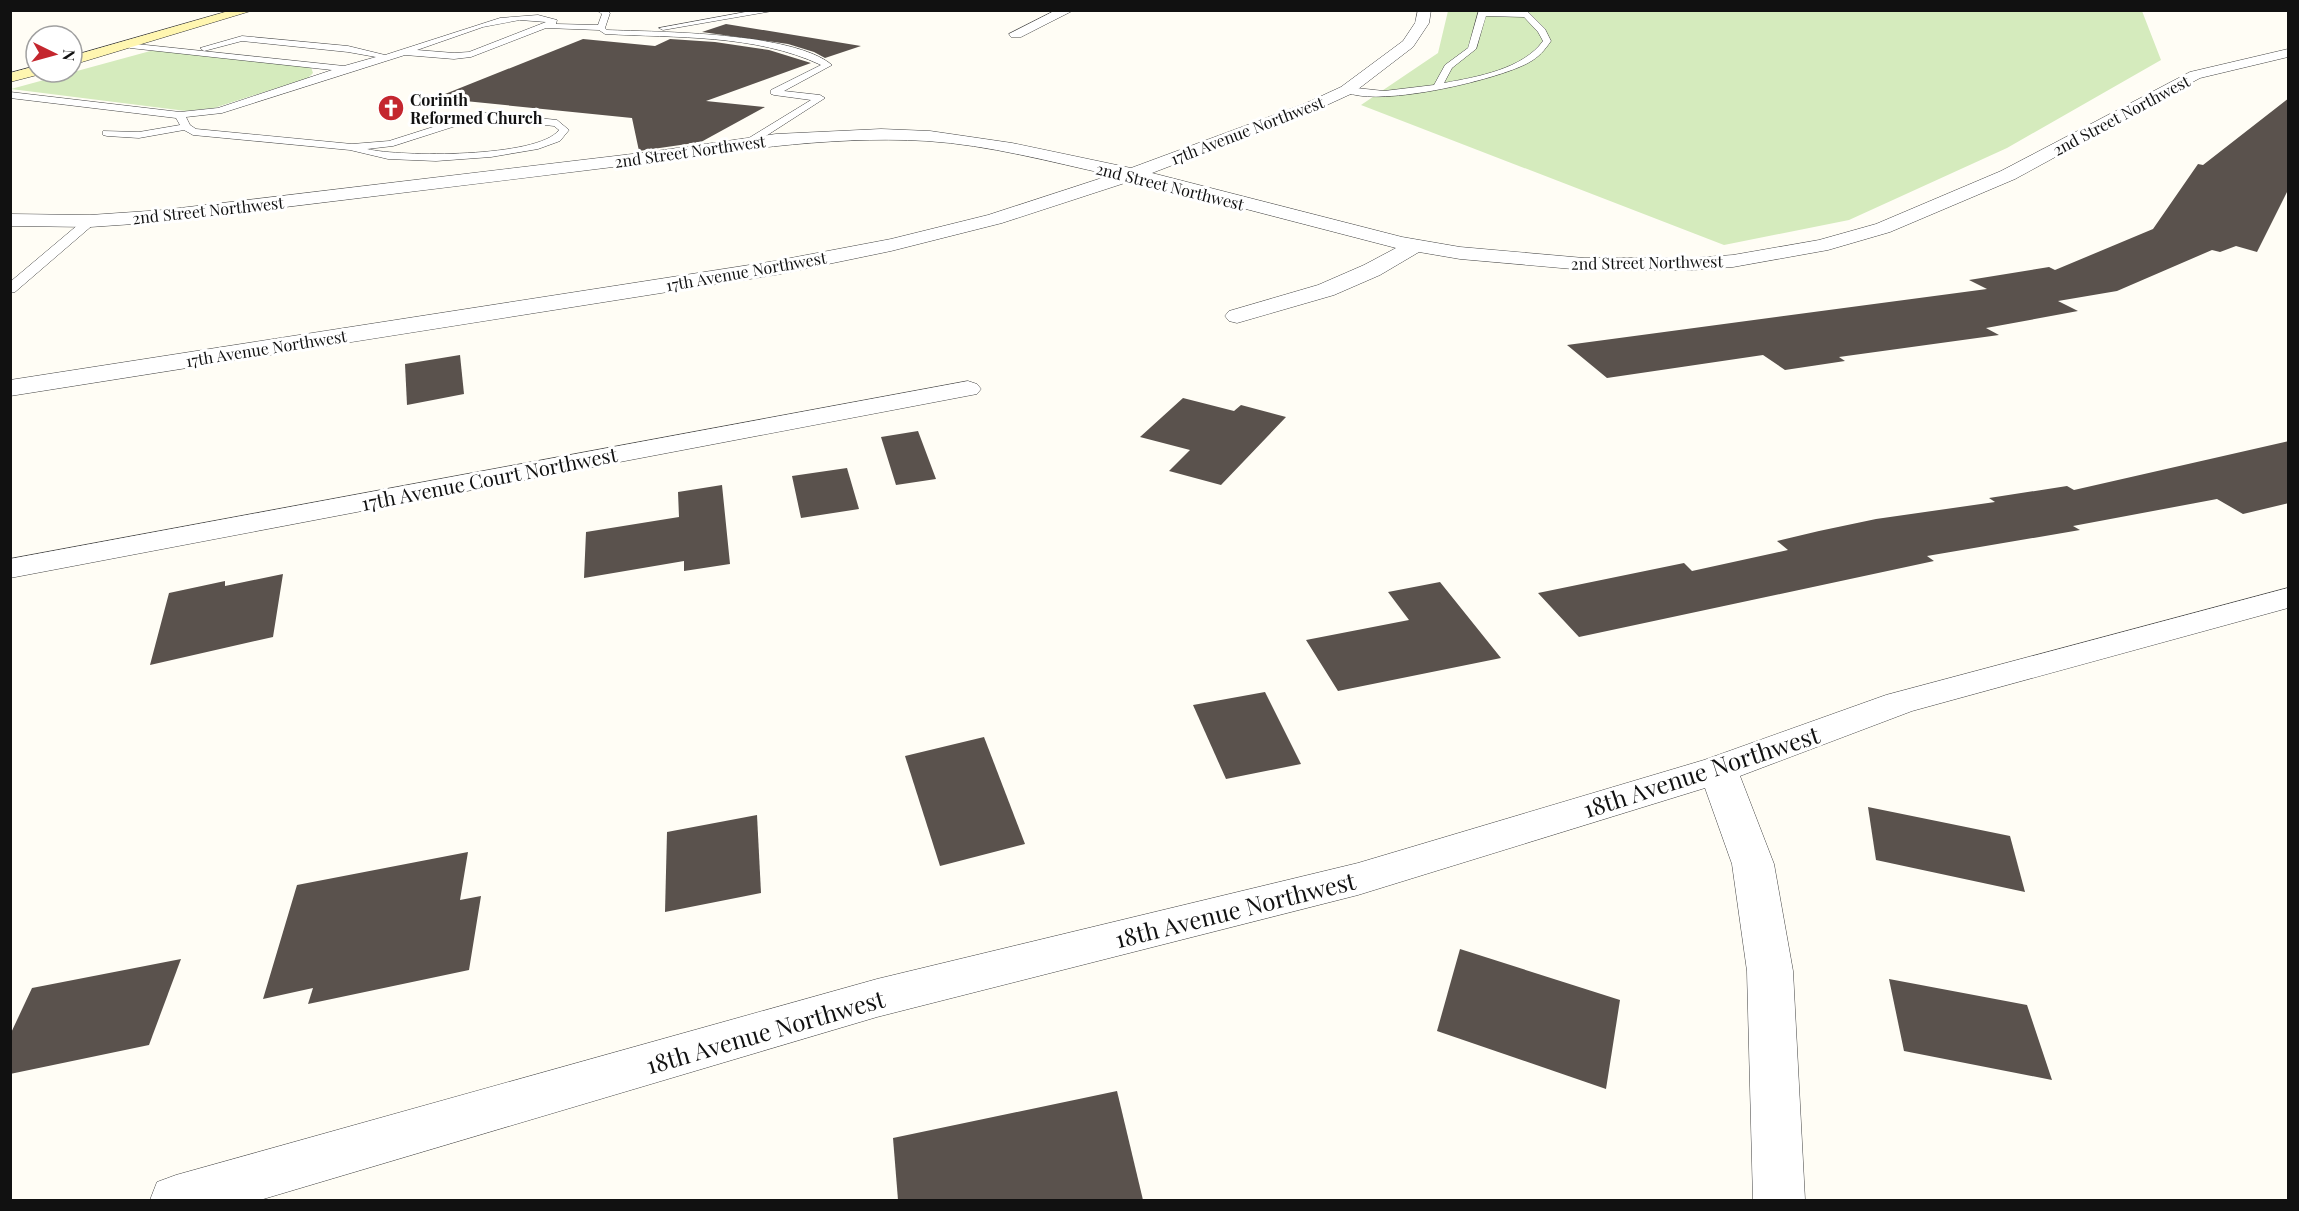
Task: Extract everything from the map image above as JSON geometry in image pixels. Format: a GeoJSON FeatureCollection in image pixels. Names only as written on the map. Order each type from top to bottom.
{"type":"FeatureCollection","features":[{"type":"Feature","properties":{"kind":"main road"},"geometry":{"type":"LineString","coordinates":[[84,58],[248,10]]}},
{"type":"Feature","properties":{"kind":"street"},"geometry":{"type":"LineString","coordinates":[[1016,34],[1068,10]]}},
{"type":"Feature","properties":{"kind":"street","name":"17th Avenue Northwest"},"geometry":{"type":"LineString","coordinates":[[10,388],[775,268],[995,219],[1133,174],[1310,107],[1347,90],[1408,44],[1422,23],[1425,10]]}},
{"type":"Feature","properties":{"kind":"street","name":"2nd Street Northwest"},"geometry":{"type":"LineString","coordinates":[[10,220],[90,221],[174,215],[828,135],[930,136],[1012,148],[1133,174],[1274,212],[1415,246],[1500,258],[1627,266],[1732,261],[1821,246],[1892,225],[2008,175],[2195,75],[2289,53]]}},
{"type":"Feature","properties":{"kind":"street"},"geometry":{"type":"LineString","coordinates":[[1237,316],[1326,291],[1372,270],[1415,246]]}},
{"type":"Feature","properties":{"kind":"street","name":"17th Avenue Court Northwest"},"geometry":{"type":"LineString","coordinates":[[10,569],[968,389]]}},
{"type":"Feature","properties":{"kind":"street","name":"18th Avenue Northwest"},"geometry":{"type":"LineString","coordinates":[[176,1200],[877,998],[1358,879],[1718,770],[1899,702],[2289,598]]}},
{"type":"Feature","properties":{"kind":"street"},"geometry":{"type":"LineString","coordinates":[[1718,770],[1752,864],[1770,971],[1779,1200]]}},
{"type":"Feature","properties":{"kind":"lane"},"geometry":{"type":"LineString","coordinates":[[600,10],[606,13],[602,28]]}},
{"type":"Feature","properties":{"kind":"lane"},"geometry":{"type":"LineString","coordinates":[[634,34],[702,20],[774,10]]}},
{"type":"Feature","properties":{"kind":"lane"},"geometry":{"type":"LineString","coordinates":[[1347,90],[1391,94],[1438,86],[1498,73],[1529,61],[1545,48],[1547,41],[1542,31],[1523,13],[1482,12],[1481,24],[1472,49],[1448,67],[1438,86]]}},
{"type":"Feature","properties":{"kind":"lane"},"geometry":{"type":"LineString","coordinates":[[10,95],[180,115],[219,111],[496,21],[521,18],[554,22],[549,26],[471,54],[454,57],[405,52]]}},
{"type":"Feature","properties":{"kind":"lane"},"geometry":{"type":"LineString","coordinates":[[549,26],[602,28],[605,32],[704,37],[762,44],[812,55],[828,65],[774,92],[820,98],[748,143]]}},
{"type":"Feature","properties":{"kind":"lane"},"geometry":{"type":"LineString","coordinates":[[193,51],[242,38],[348,49],[383,56]]}},
{"type":"Feature","properties":{"kind":"lane"},"geometry":{"type":"LineString","coordinates":[[130,45],[345,69]]}},
{"type":"Feature","properties":{"kind":"lane"},"geometry":{"type":"LineString","coordinates":[[21,105],[43,99]]}},
{"type":"Feature","properties":{"kind":"lane"},"geometry":{"type":"LineString","coordinates":[[180,115],[186,127],[193,132],[352,147],[389,144],[480,115],[557,123],[564,130],[557,139],[525,150],[487,154],[404,156],[370,153],[352,147]]}},
{"type":"Feature","properties":{"kind":"lane"},"geometry":{"type":"LineString","coordinates":[[107,133],[139,135],[186,127]]}},
{"type":"Feature","properties":{"kind":"lane"},"geometry":{"type":"LineString","coordinates":[[10,289],[90,221]]}},
{"type":"Feature","properties":{"kind":"green space"},"geometry":{"type":"Polygon","coordinates":[[[1448,11],[2142,11],[2161,60],[2007,148],[1849,220],[1724,245],[1361,105],[1438,53],[1448,11]]]}},
{"type":"Feature","properties":{"kind":"green space"},"geometry":{"type":"Polygon","coordinates":[[[154,50],[311,67],[313,73],[308,78],[214,108],[186,111],[11,89],[29,84],[84,84],[84,69],[154,50]]]}},
{"type":"Feature","properties":{"kind":"building"},"geometry":{"type":"Polygon","coordinates":[[[726,24],[861,46],[825,58],[788,44],[702,32],[726,24]]]}},
{"type":"Feature","properties":{"kind":"building"},"geometry":{"type":"Polygon","coordinates":[[[583,39],[655,46],[670,39],[715,42],[769,50],[811,63],[706,101],[765,107],[701,142],[639,151],[632,118],[435,98],[583,39]]]}},
{"type":"Feature","properties":{"kind":"building"},"geometry":{"type":"Polygon","coordinates":[[[2289,98],[2289,188],[2257,252],[2236,246],[2220,252],[2212,250],[2117,291],[2058,301],[2078,311],[1986,328],[1999,335],[1839,357],[1845,361],[1785,370],[1763,355],[1607,378],[1567,345],[1987,289],[1969,280],[2049,267],[2055,270],[2153,229],[2198,164],[2203,165],[2289,98]]]}},
{"type":"Feature","properties":{"kind":"building"},"geometry":{"type":"Polygon","coordinates":[[[460,355],[464,394],[407,405],[405,364],[460,355]]]}},
{"type":"Feature","properties":{"kind":"building"},"geometry":{"type":"Polygon","coordinates":[[[1183,398],[1234,411],[1241,405],[1286,417],[1221,485],[1169,471],[1190,450],[1140,437],[1183,398]]]}},
{"type":"Feature","properties":{"kind":"building"},"geometry":{"type":"Polygon","coordinates":[[[918,431],[936,479],[896,485],[881,437],[918,431]]]}},
{"type":"Feature","properties":{"kind":"building"},"geometry":{"type":"Polygon","coordinates":[[[2289,441],[2289,503],[2243,514],[2217,499],[2073,526],[2080,530],[1927,556],[1934,561],[1579,637],[1538,593],[1684,563],[1692,571],[1788,550],[1777,541],[1819,531],[1876,519],[1995,502],[1989,498],[2067,486],[2074,490],[2289,441]]]}},
{"type":"Feature","properties":{"kind":"building"},"geometry":{"type":"Polygon","coordinates":[[[847,468],[859,509],[801,518],[792,476],[847,468]]]}},
{"type":"Feature","properties":{"kind":"building"},"geometry":{"type":"Polygon","coordinates":[[[722,485],[730,564],[684,571],[684,561],[584,578],[586,532],[679,517],[678,492],[722,485]]]}},
{"type":"Feature","properties":{"kind":"building"},"geometry":{"type":"Polygon","coordinates":[[[283,574],[273,637],[150,665],[169,593],[225,581],[225,586],[283,574]]]}},
{"type":"Feature","properties":{"kind":"building"},"geometry":{"type":"Polygon","coordinates":[[[1440,582],[1501,658],[1338,691],[1306,640],[1409,620],[1388,592],[1440,582]]]}},
{"type":"Feature","properties":{"kind":"building"},"geometry":{"type":"Polygon","coordinates":[[[1265,692],[1301,764],[1226,779],[1193,705],[1265,692]]]}},
{"type":"Feature","properties":{"kind":"building"},"geometry":{"type":"Polygon","coordinates":[[[984,737],[1025,844],[940,866],[905,756],[984,737]]]}},
{"type":"Feature","properties":{"kind":"building"},"geometry":{"type":"Polygon","coordinates":[[[1868,807],[2010,836],[2025,892],[1876,860],[1868,807]]]}},
{"type":"Feature","properties":{"kind":"building"},"geometry":{"type":"Polygon","coordinates":[[[757,815],[761,893],[665,912],[667,832],[757,815]]]}},
{"type":"Feature","properties":{"kind":"building"},"geometry":{"type":"Polygon","coordinates":[[[468,852],[460,900],[481,896],[469,970],[308,1004],[313,988],[263,999],[297,885],[468,852]]]}},
{"type":"Feature","properties":{"kind":"building"},"geometry":{"type":"Polygon","coordinates":[[[1460,949],[1620,1000],[1606,1089],[1437,1031],[1460,949]]]}},
{"type":"Feature","properties":{"kind":"building"},"geometry":{"type":"Polygon","coordinates":[[[181,959],[149,1045],[10,1074],[10,1035],[32,988],[181,959]]]}},
{"type":"Feature","properties":{"kind":"building"},"geometry":{"type":"Polygon","coordinates":[[[1889,979],[2027,1005],[2052,1080],[1904,1051],[1889,979]]]}},
{"type":"Feature","properties":{"kind":"building"},"geometry":{"type":"Polygon","coordinates":[[[1117,1091],[1143,1200],[898,1200],[893,1138],[1117,1091]]]}},
{"type":"Feature","properties":{"kind":"place","name":"Corinth Reformed Church"},"geometry":{"type":"Point","coordinates":[391,108]}}]}
